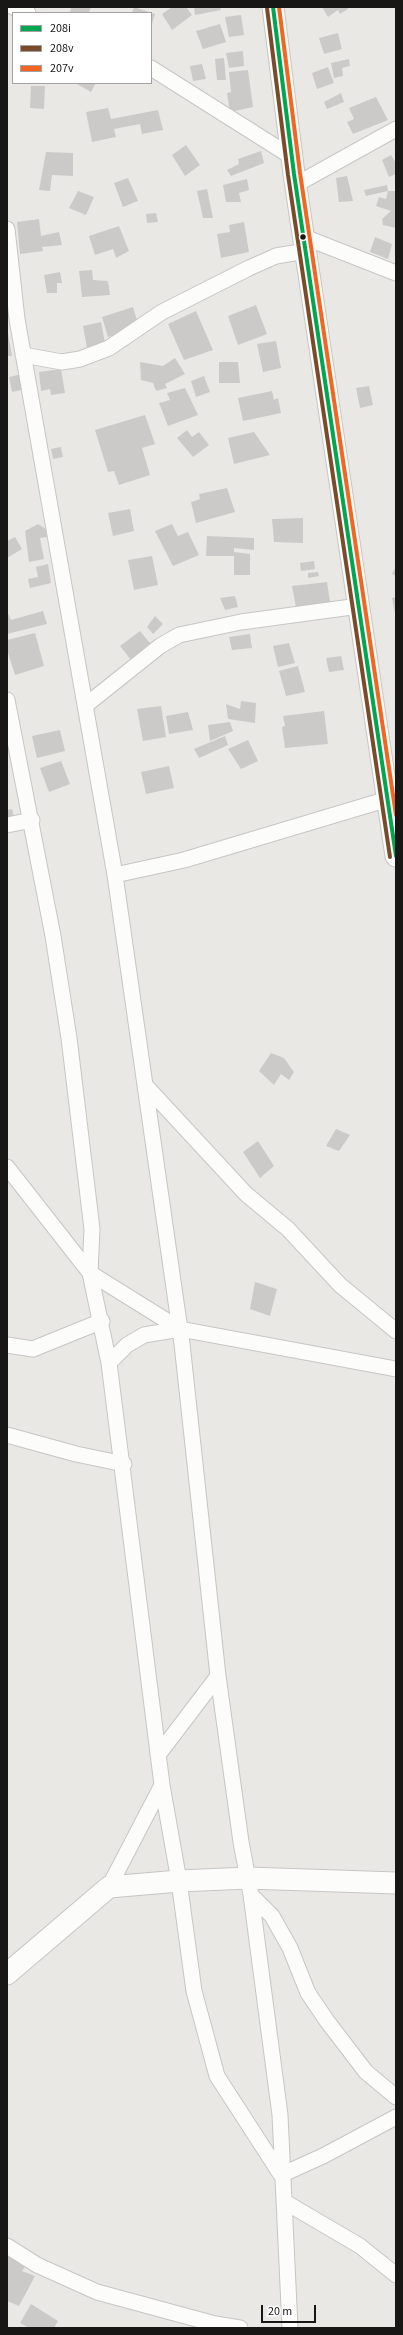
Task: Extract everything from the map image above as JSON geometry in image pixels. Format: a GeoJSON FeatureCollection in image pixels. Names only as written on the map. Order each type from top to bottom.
{"type":"FeatureCollection","features":[{"type":"Feature","properties":{"kind":"main road"},"geometry":{"type":"LineString","coordinates":[[273,7],[292,157],[396,856]]}},
{"type":"Feature","properties":{"kind":"main road"},"geometry":{"type":"LineString","coordinates":[[7,1974],[109,1887],[179,1881],[250,1886],[396,1883]]}},
{"type":"Feature","properties":{"kind":"street"},"geometry":{"type":"LineString","coordinates":[[13,7],[26,12]]}},
{"type":"Feature","properties":{"kind":"street"},"geometry":{"type":"LineString","coordinates":[[152,69],[292,157]]}},
{"type":"Feature","properties":{"kind":"street"},"geometry":{"type":"LineString","coordinates":[[297,184],[396,129]]}},
{"type":"Feature","properties":{"kind":"street"},"geometry":{"type":"LineString","coordinates":[[7,229],[17,319],[23,355],[115,875],[180,1329],[218,1676],[241,1842],[250,1886],[280,2115],[281,2175],[285,2202],[290,2328]]}},
{"type":"Feature","properties":{"kind":"street"},"geometry":{"type":"LineString","coordinates":[[23,355],[62,362],[80,359],[109,348],[162,312],[249,268],[305,244],[396,273]]}},
{"type":"Feature","properties":{"kind":"street"},"geometry":{"type":"LineString","coordinates":[[86,705],[160,646],[179,635],[241,622],[359,606]]}},
{"type":"Feature","properties":{"kind":"street"},"geometry":{"type":"LineString","coordinates":[[7,700],[32,820],[69,1038],[92,1229],[90,1273],[102,1321],[124,1464],[158,1755],[179,1881],[194,1991],[217,2076],[281,2175]]}},
{"type":"Feature","properties":{"kind":"street"},"geometry":{"type":"LineString","coordinates":[[115,875],[184,860],[388,799]]}},
{"type":"Feature","properties":{"kind":"street"},"geometry":{"type":"LineString","coordinates":[[7,825],[32,820]]}},
{"type":"Feature","properties":{"kind":"street"},"geometry":{"type":"LineString","coordinates":[[145,1085],[246,1194],[288,1230],[340,1285],[396,1331]]}},
{"type":"Feature","properties":{"kind":"street"},"geometry":{"type":"LineString","coordinates":[[7,1167],[90,1273],[180,1329]]}},
{"type":"Feature","properties":{"kind":"street"},"geometry":{"type":"LineString","coordinates":[[7,1345],[33,1349],[102,1321]]}},
{"type":"Feature","properties":{"kind":"street"},"geometry":{"type":"LineString","coordinates":[[109,1363],[127,1345],[144,1335],[180,1329],[396,1368]]}},
{"type":"Feature","properties":{"kind":"street"},"geometry":{"type":"LineString","coordinates":[[7,1435],[76,1454],[124,1464]]}},
{"type":"Feature","properties":{"kind":"street"},"geometry":{"type":"LineString","coordinates":[[158,1755],[218,1676]]}},
{"type":"Feature","properties":{"kind":"street"},"geometry":{"type":"LineString","coordinates":[[109,1887],[162,1785]]}},
{"type":"Feature","properties":{"kind":"street"},"geometry":{"type":"LineString","coordinates":[[250,1886],[272,1916],[290,1948],[308,1993],[327,2021],[366,2072],[396,2097]]}},
{"type":"Feature","properties":{"kind":"street"},"geometry":{"type":"LineString","coordinates":[[281,2175],[323,2156],[396,2117]]}},
{"type":"Feature","properties":{"kind":"street"},"geometry":{"type":"LineString","coordinates":[[285,2202],[360,2246],[396,2274]]}},
{"type":"Feature","properties":{"kind":"street"},"geometry":{"type":"LineString","coordinates":[[7,2246],[37,2265],[97,2292],[215,2324],[240,2328]]}},
{"type":"Feature","properties":{"kind":"building"},"geometry":{"type":"Polygon","coordinates":[[[71,7],[91,7],[89,12],[70,12],[71,7]]]}},
{"type":"Feature","properties":{"kind":"building"},"geometry":{"type":"Polygon","coordinates":[[[134,7],[149,12],[132,12],[134,7]]]}},
{"type":"Feature","properties":{"kind":"building"},"geometry":{"type":"Polygon","coordinates":[[[172,7],[186,7],[192,15],[172,30],[162,14],[172,7]]]}},
{"type":"Feature","properties":{"kind":"building"},"geometry":{"type":"Polygon","coordinates":[[[194,7],[220,7],[221,10],[195,15],[194,7]]]}},
{"type":"Feature","properties":{"kind":"building"},"geometry":{"type":"Polygon","coordinates":[[[322,7],[347,7],[348,9],[340,14],[338,10],[328,17],[322,7]]]}},
{"type":"Feature","properties":{"kind":"building"},"geometry":{"type":"Polygon","coordinates":[[[152,13],[155,14],[152,24],[152,13]]]}},
{"type":"Feature","properties":{"kind":"building"},"geometry":{"type":"Polygon","coordinates":[[[241,15],[244,35],[229,37],[225,17],[241,15]]]}},
{"type":"Feature","properties":{"kind":"building"},"geometry":{"type":"Polygon","coordinates":[[[220,24],[226,42],[203,49],[196,31],[220,24]]]}},
{"type":"Feature","properties":{"kind":"building"},"geometry":{"type":"Polygon","coordinates":[[[338,33],[342,49],[324,54],[319,38],[338,33]]]}},
{"type":"Feature","properties":{"kind":"building"},"geometry":{"type":"Polygon","coordinates":[[[243,51],[244,66],[229,68],[226,53],[243,51]]]}},
{"type":"Feature","properties":{"kind":"building"},"geometry":{"type":"Polygon","coordinates":[[[224,58],[226,80],[217,80],[215,59],[224,58]]]}},
{"type":"Feature","properties":{"kind":"building"},"geometry":{"type":"Polygon","coordinates":[[[349,59],[350,66],[342,68],[343,76],[334,78],[331,63],[349,59]]]}},
{"type":"Feature","properties":{"kind":"building"},"geometry":{"type":"Polygon","coordinates":[[[202,64],[206,79],[193,81],[190,66],[202,64]]]}},
{"type":"Feature","properties":{"kind":"building"},"geometry":{"type":"Polygon","coordinates":[[[328,67],[334,83],[317,89],[312,73],[328,67]]]}},
{"type":"Feature","properties":{"kind":"building"},"geometry":{"type":"Polygon","coordinates":[[[248,70],[253,107],[230,112],[227,93],[231,92],[229,72],[248,70]]]}},
{"type":"Feature","properties":{"kind":"building"},"geometry":{"type":"Polygon","coordinates":[[[77,84],[95,84],[91,92],[77,84]]]}},
{"type":"Feature","properties":{"kind":"building"},"geometry":{"type":"Polygon","coordinates":[[[31,86],[45,86],[44,109],[30,108],[31,86]]]}},
{"type":"Feature","properties":{"kind":"building"},"geometry":{"type":"Polygon","coordinates":[[[341,93],[344,102],[327,109],[324,102],[341,93]]]}},
{"type":"Feature","properties":{"kind":"building"},"geometry":{"type":"Polygon","coordinates":[[[376,97],[388,120],[353,134],[347,122],[354,119],[349,108],[376,97]]]}},
{"type":"Feature","properties":{"kind":"building"},"geometry":{"type":"Polygon","coordinates":[[[108,108],[111,119],[158,110],[163,130],[142,134],[140,124],[114,129],[116,137],[92,142],[86,112],[108,108]]]}},
{"type":"Feature","properties":{"kind":"building"},"geometry":{"type":"Polygon","coordinates":[[[186,145],[200,165],[185,176],[172,155],[186,145]]]}},
{"type":"Feature","properties":{"kind":"building"},"geometry":{"type":"Polygon","coordinates":[[[261,151],[264,163],[231,176],[227,170],[239,164],[238,159],[261,151]]]}},
{"type":"Feature","properties":{"kind":"building"},"geometry":{"type":"Polygon","coordinates":[[[46,152],[73,153],[73,176],[52,175],[50,191],[39,190],[46,152]]]}},
{"type":"Feature","properties":{"kind":"building"},"geometry":{"type":"Polygon","coordinates":[[[391,155],[396,163],[396,174],[389,177],[382,160],[391,155]]]}},
{"type":"Feature","properties":{"kind":"building"},"geometry":{"type":"Polygon","coordinates":[[[347,176],[353,201],[339,202],[336,178],[347,176]]]}},
{"type":"Feature","properties":{"kind":"building"},"geometry":{"type":"Polygon","coordinates":[[[128,178],[138,201],[123,207],[114,183],[128,178]]]}},
{"type":"Feature","properties":{"kind":"building"},"geometry":{"type":"Polygon","coordinates":[[[247,179],[249,190],[239,193],[241,202],[226,202],[223,185],[247,179]]]}},
{"type":"Feature","properties":{"kind":"building"},"geometry":{"type":"Polygon","coordinates":[[[387,185],[388,191],[366,196],[364,190],[387,185]]]}},
{"type":"Feature","properties":{"kind":"building"},"geometry":{"type":"Polygon","coordinates":[[[207,189],[213,218],[203,218],[197,191],[207,189]]]}},
{"type":"Feature","properties":{"kind":"building"},"geometry":{"type":"Polygon","coordinates":[[[78,191],[94,197],[86,215],[69,208],[78,191]]]}},
{"type":"Feature","properties":{"kind":"building"},"geometry":{"type":"Polygon","coordinates":[[[388,191],[396,191],[396,228],[383,225],[382,219],[391,211],[376,206],[379,197],[386,199],[388,191]]]}},
{"type":"Feature","properties":{"kind":"building"},"geometry":{"type":"Polygon","coordinates":[[[156,213],[158,222],[147,223],[146,214],[156,213]]]}},
{"type":"Feature","properties":{"kind":"building"},"geometry":{"type":"Polygon","coordinates":[[[39,219],[41,236],[59,232],[62,245],[42,247],[43,251],[20,254],[17,222],[39,219]]]}},
{"type":"Feature","properties":{"kind":"building"},"geometry":{"type":"Polygon","coordinates":[[[244,222],[249,252],[221,258],[217,234],[230,232],[229,225],[244,222]]]}},
{"type":"Feature","properties":{"kind":"building"},"geometry":{"type":"Polygon","coordinates":[[[119,226],[129,251],[116,258],[113,249],[95,255],[89,236],[119,226]]]}},
{"type":"Feature","properties":{"kind":"building"},"geometry":{"type":"Polygon","coordinates":[[[375,237],[392,244],[388,259],[370,252],[375,237]]]}},
{"type":"Feature","properties":{"kind":"building"},"geometry":{"type":"Polygon","coordinates":[[[92,270],[93,280],[108,281],[110,295],[82,297],[79,271],[92,270]]]}},
{"type":"Feature","properties":{"kind":"building"},"geometry":{"type":"Polygon","coordinates":[[[60,272],[62,283],[57,283],[57,293],[47,293],[44,275],[60,272]]]}},
{"type":"Feature","properties":{"kind":"building"},"geometry":{"type":"Polygon","coordinates":[[[256,305],[267,334],[238,345],[228,316],[256,305]]]}},
{"type":"Feature","properties":{"kind":"building"},"geometry":{"type":"Polygon","coordinates":[[[133,307],[139,327],[108,337],[102,317],[133,307]]]}},
{"type":"Feature","properties":{"kind":"building"},"geometry":{"type":"Polygon","coordinates":[[[196,311],[213,350],[184,360],[168,324],[196,311]]]}},
{"type":"Feature","properties":{"kind":"building"},"geometry":{"type":"Polygon","coordinates":[[[101,322],[106,348],[88,353],[83,326],[101,322]]]}},
{"type":"Feature","properties":{"kind":"building"},"geometry":{"type":"Polygon","coordinates":[[[8,333],[12,356],[7,356],[8,333]]]}},
{"type":"Feature","properties":{"kind":"building"},"geometry":{"type":"Polygon","coordinates":[[[276,341],[281,368],[263,372],[257,344],[276,341]]]}},
{"type":"Feature","properties":{"kind":"building"},"geometry":{"type":"Polygon","coordinates":[[[175,358],[185,374],[165,384],[167,388],[156,391],[153,383],[141,380],[140,362],[163,366],[175,358]]]}},
{"type":"Feature","properties":{"kind":"building"},"geometry":{"type":"Polygon","coordinates":[[[219,362],[238,362],[240,383],[219,383],[219,362]]]}},
{"type":"Feature","properties":{"kind":"building"},"geometry":{"type":"Polygon","coordinates":[[[61,369],[65,393],[51,395],[50,389],[41,391],[39,372],[61,369]]]}},
{"type":"Feature","properties":{"kind":"building"},"geometry":{"type":"Polygon","coordinates":[[[22,374],[25,389],[12,392],[9,377],[22,374]]]}},
{"type":"Feature","properties":{"kind":"building"},"geometry":{"type":"Polygon","coordinates":[[[204,376],[210,392],[196,397],[191,381],[204,376]]]}},
{"type":"Feature","properties":{"kind":"building"},"geometry":{"type":"Polygon","coordinates":[[[369,386],[373,405],[360,408],[356,388],[369,386]]]}},
{"type":"Feature","properties":{"kind":"building"},"geometry":{"type":"Polygon","coordinates":[[[185,388],[198,415],[168,426],[159,403],[170,400],[167,393],[185,388]]]}},
{"type":"Feature","properties":{"kind":"building"},"geometry":{"type":"Polygon","coordinates":[[[272,391],[274,400],[278,398],[281,413],[243,421],[238,398],[272,391]]]}},
{"type":"Feature","properties":{"kind":"building"},"geometry":{"type":"Polygon","coordinates":[[[145,415],[155,444],[142,448],[150,475],[119,485],[114,471],[108,472],[95,430],[145,415]]]}},
{"type":"Feature","properties":{"kind":"building"},"geometry":{"type":"Polygon","coordinates":[[[187,430],[192,437],[199,432],[209,445],[193,457],[177,438],[187,430]]]}},
{"type":"Feature","properties":{"kind":"building"},"geometry":{"type":"Polygon","coordinates":[[[254,432],[270,455],[234,464],[228,438],[254,432]]]}},
{"type":"Feature","properties":{"kind":"building"},"geometry":{"type":"Polygon","coordinates":[[[61,447],[63,457],[53,459],[51,449],[61,447]]]}},
{"type":"Feature","properties":{"kind":"building"},"geometry":{"type":"Polygon","coordinates":[[[227,488],[235,512],[196,523],[191,502],[200,499],[199,494],[227,488]]]}},
{"type":"Feature","properties":{"kind":"building"},"geometry":{"type":"Polygon","coordinates":[[[130,509],[134,531],[113,536],[108,513],[130,509]]]}},
{"type":"Feature","properties":{"kind":"building"},"geometry":{"type":"Polygon","coordinates":[[[303,518],[303,543],[274,542],[272,519],[303,518]]]}},
{"type":"Feature","properties":{"kind":"building"},"geometry":{"type":"Polygon","coordinates":[[[38,524],[46,529],[47,537],[40,538],[44,559],[29,562],[25,531],[38,524]]]}},
{"type":"Feature","properties":{"kind":"building"},"geometry":{"type":"Polygon","coordinates":[[[172,524],[178,536],[188,532],[199,555],[173,566],[155,531],[172,524]]]}},
{"type":"Feature","properties":{"kind":"building"},"geometry":{"type":"Polygon","coordinates":[[[207,536],[254,538],[254,550],[234,548],[234,552],[250,554],[250,575],[234,575],[234,556],[206,556],[207,536]]]}},
{"type":"Feature","properties":{"kind":"building"},"geometry":{"type":"Polygon","coordinates":[[[15,537],[22,549],[7,558],[7,541],[15,537]]]}},
{"type":"Feature","properties":{"kind":"building"},"geometry":{"type":"Polygon","coordinates":[[[152,556],[158,585],[134,590],[128,560],[152,556]]]}},
{"type":"Feature","properties":{"kind":"building"},"geometry":{"type":"Polygon","coordinates":[[[314,561],[315,569],[301,571],[300,563],[314,561]]]}},
{"type":"Feature","properties":{"kind":"building"},"geometry":{"type":"Polygon","coordinates":[[[48,564],[51,583],[30,588],[28,579],[38,577],[36,567],[48,564]]]}},
{"type":"Feature","properties":{"kind":"building"},"geometry":{"type":"Polygon","coordinates":[[[396,566],[396,576],[392,574],[396,566]]]}},
{"type":"Feature","properties":{"kind":"building"},"geometry":{"type":"Polygon","coordinates":[[[318,572],[319,576],[308,578],[308,573],[318,572]]]}},
{"type":"Feature","properties":{"kind":"building"},"geometry":{"type":"Polygon","coordinates":[[[327,582],[331,609],[297,613],[292,586],[327,582]]]}},
{"type":"Feature","properties":{"kind":"building"},"geometry":{"type":"Polygon","coordinates":[[[235,596],[238,607],[225,610],[220,598],[235,596]]]}},
{"type":"Feature","properties":{"kind":"building"},"geometry":{"type":"Polygon","coordinates":[[[396,597],[396,613],[395,613],[392,598],[396,597]]]}},
{"type":"Feature","properties":{"kind":"building"},"geometry":{"type":"Polygon","coordinates":[[[7,611],[11,620],[43,611],[47,624],[7,634],[7,611]]]}},
{"type":"Feature","properties":{"kind":"building"},"geometry":{"type":"Polygon","coordinates":[[[155,616],[163,624],[153,634],[147,627],[155,616]]]}},
{"type":"Feature","properties":{"kind":"building"},"geometry":{"type":"Polygon","coordinates":[[[140,631],[154,648],[135,665],[120,646],[140,631]]]}},
{"type":"Feature","properties":{"kind":"building"},"geometry":{"type":"Polygon","coordinates":[[[35,633],[44,666],[15,675],[7,650],[7,640],[35,633]]]}},
{"type":"Feature","properties":{"kind":"building"},"geometry":{"type":"Polygon","coordinates":[[[250,634],[252,648],[232,650],[229,637],[250,634]]]}},
{"type":"Feature","properties":{"kind":"building"},"geometry":{"type":"Polygon","coordinates":[[[289,643],[295,663],[278,667],[273,646],[289,643]]]}},
{"type":"Feature","properties":{"kind":"building"},"geometry":{"type":"Polygon","coordinates":[[[341,656],[344,670],[329,672],[326,658],[341,656]]]}},
{"type":"Feature","properties":{"kind":"building"},"geometry":{"type":"Polygon","coordinates":[[[298,666],[305,692],[286,696],[279,671],[298,666]]]}},
{"type":"Feature","properties":{"kind":"building"},"geometry":{"type":"Polygon","coordinates":[[[241,701],[256,703],[255,723],[228,719],[226,704],[240,709],[241,701]]]}},
{"type":"Feature","properties":{"kind":"building"},"geometry":{"type":"Polygon","coordinates":[[[161,706],[166,737],[143,741],[137,709],[161,706]]]}},
{"type":"Feature","properties":{"kind":"building"},"geometry":{"type":"Polygon","coordinates":[[[324,711],[328,744],[285,748],[282,727],[285,726],[283,716],[324,711]]]}},
{"type":"Feature","properties":{"kind":"building"},"geometry":{"type":"Polygon","coordinates":[[[188,712],[193,730],[169,734],[166,716],[188,712]]]}},
{"type":"Feature","properties":{"kind":"building"},"geometry":{"type":"Polygon","coordinates":[[[230,722],[233,731],[210,741],[208,725],[230,722]]]}},
{"type":"Feature","properties":{"kind":"building"},"geometry":{"type":"Polygon","coordinates":[[[60,730],[65,751],[37,758],[32,736],[60,730]]]}},
{"type":"Feature","properties":{"kind":"building"},"geometry":{"type":"Polygon","coordinates":[[[225,736],[228,745],[199,758],[194,749],[225,736]]]}},
{"type":"Feature","properties":{"kind":"building"},"geometry":{"type":"Polygon","coordinates":[[[248,740],[258,761],[241,769],[228,749],[248,740]]]}},
{"type":"Feature","properties":{"kind":"building"},"geometry":{"type":"Polygon","coordinates":[[[61,761],[70,784],[49,792],[40,768],[61,761]]]}},
{"type":"Feature","properties":{"kind":"building"},"geometry":{"type":"Polygon","coordinates":[[[169,766],[174,788],[146,794],[141,772],[169,766]]]}},
{"type":"Feature","properties":{"kind":"building"},"geometry":{"type":"Polygon","coordinates":[[[12,809],[15,821],[7,823],[7,810],[12,809]]]}},
{"type":"Feature","properties":{"kind":"building"},"geometry":{"type":"Polygon","coordinates":[[[271,1053],[284,1058],[294,1072],[289,1080],[281,1074],[274,1085],[259,1071],[271,1053]]]}},
{"type":"Feature","properties":{"kind":"building"},"geometry":{"type":"Polygon","coordinates":[[[336,1129],[350,1135],[339,1151],[326,1146],[336,1129]]]}},
{"type":"Feature","properties":{"kind":"building"},"geometry":{"type":"Polygon","coordinates":[[[258,1141],[274,1166],[260,1178],[243,1152],[258,1141]]]}},
{"type":"Feature","properties":{"kind":"building"},"geometry":{"type":"Polygon","coordinates":[[[255,1282],[277,1289],[270,1316],[250,1309],[255,1282]]]}},
{"type":"Feature","properties":{"kind":"building"},"geometry":{"type":"Polygon","coordinates":[[[9,2256],[27,2264],[22,2271],[35,2276],[19,2306],[7,2301],[7,2260],[9,2256]]]}},
{"type":"Feature","properties":{"kind":"building"},"geometry":{"type":"Polygon","coordinates":[[[31,2304],[58,2321],[54,2328],[29,2328],[20,2323],[31,2304]]]}},
{"type":"Feature","properties":{"kind":"transit line","name":"208i"},"geometry":{"type":"LineString","coordinates":[[273,7],[294,174],[396,856]]}},
{"type":"Feature","properties":{"kind":"transit line","name":"207v"},"geometry":{"type":"LineString","coordinates":[[279,7],[300,173],[396,815]]}},
{"type":"Feature","properties":{"kind":"transit line","name":"208v"},"geometry":{"type":"LineString","coordinates":[[267,8],[288,175],[390,857]]}}]}
